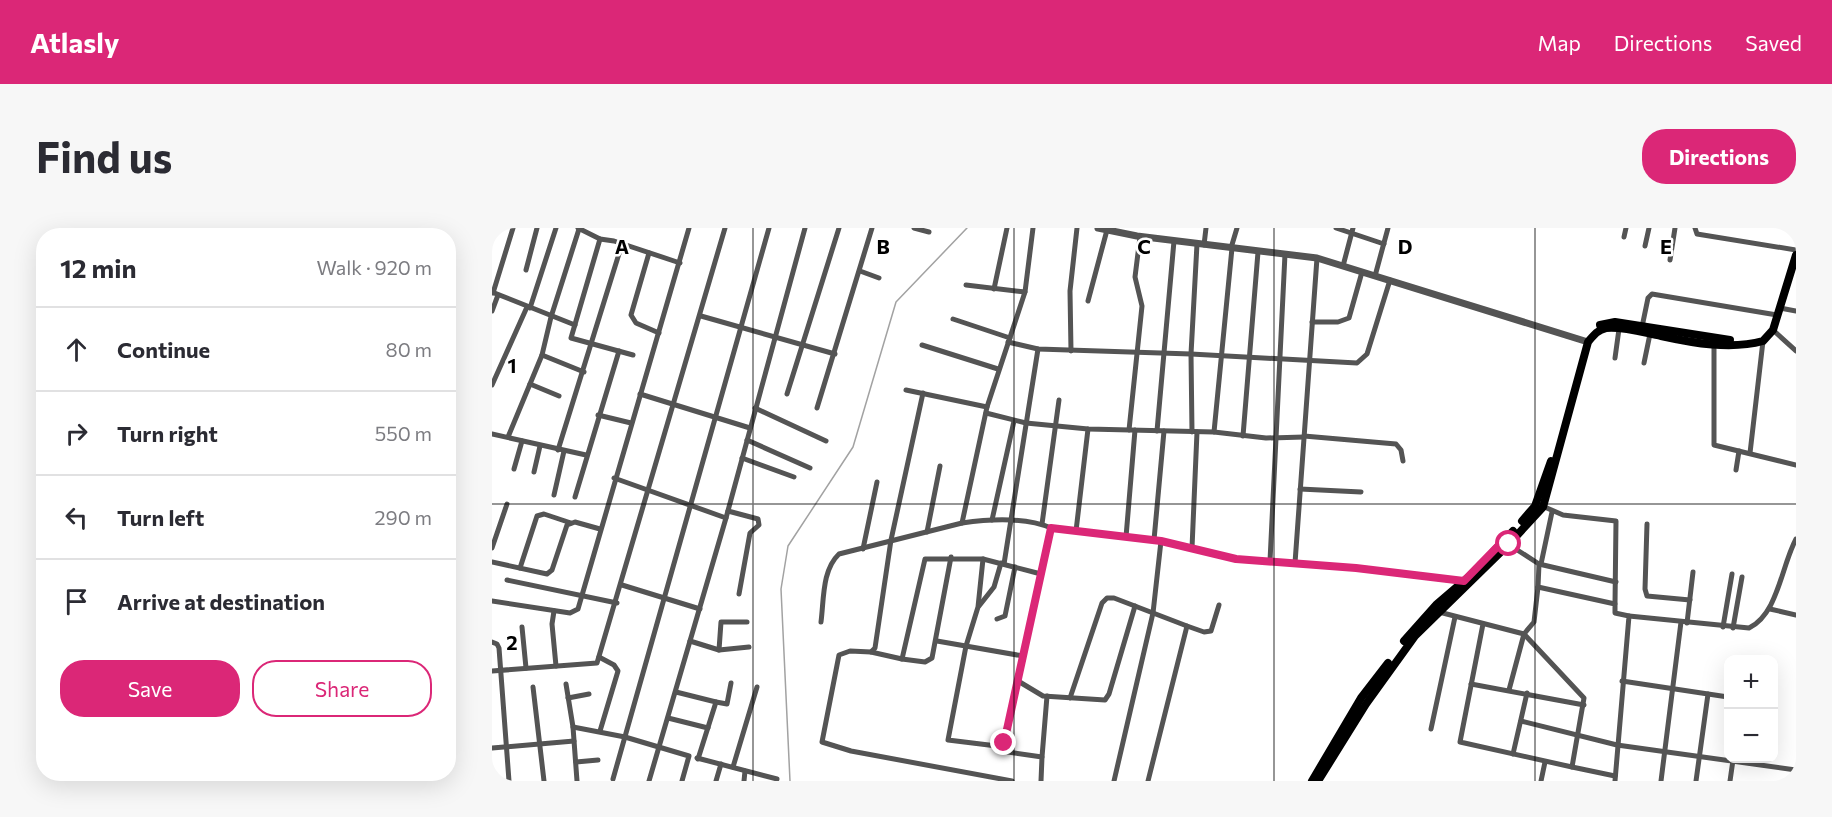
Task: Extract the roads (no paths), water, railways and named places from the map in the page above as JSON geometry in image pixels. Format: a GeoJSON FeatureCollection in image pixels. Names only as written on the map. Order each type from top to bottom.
{"type":"FeatureCollection","features":[{"type":"Feature","properties":{"kind":"main road"},"geometry":{"type":"LineString","coordinates":[[1318,781],[1392,666],[1438,612],[1540,505],[1569,412],[1586,342],[1607,325],[1644,331],[1687,342],[1714,344],[1763,341],[1773,330],[1796,255]]}},
{"type":"Feature","properties":{"kind":"main road"},"geometry":{"type":"LineString","coordinates":[[1607,325],[1619,329],[1747,343]]}},
{"type":"Feature","properties":{"kind":"main road"},"geometry":{"type":"LineString","coordinates":[[1312,781],[1361,698],[1412,630],[1465,584]]}},
{"type":"Feature","properties":{"kind":"street"},"geometry":{"type":"LineString","coordinates":[[492,311],[494,293],[513,228]]}},
{"type":"Feature","properties":{"kind":"street"},"geometry":{"type":"LineString","coordinates":[[526,270],[537,228]]}},
{"type":"Feature","properties":{"kind":"street"},"geometry":{"type":"LineString","coordinates":[[492,385],[529,307],[556,228]]}},
{"type":"Feature","properties":{"kind":"street"},"geometry":{"type":"LineString","coordinates":[[508,437],[542,355],[578,228],[592,231],[600,239],[680,263]]}},
{"type":"Feature","properties":{"kind":"street"},"geometry":{"type":"LineString","coordinates":[[492,601],[576,612],[689,228]]}},
{"type":"Feature","properties":{"kind":"street"},"geometry":{"type":"LineString","coordinates":[[492,671],[597,663],[622,585],[725,228]]}},
{"type":"Feature","properties":{"kind":"street"},"geometry":{"type":"LineString","coordinates":[[613,779],[769,228]]}},
{"type":"Feature","properties":{"kind":"street"},"geometry":{"type":"LineString","coordinates":[[649,781],[727,514],[805,228]]}},
{"type":"Feature","properties":{"kind":"street"},"geometry":{"type":"LineString","coordinates":[[787,394],[839,228]]}},
{"type":"Feature","properties":{"kind":"street"},"geometry":{"type":"LineString","coordinates":[[816,408],[835,354],[872,228]]}},
{"type":"Feature","properties":{"kind":"street"},"geometry":{"type":"LineString","coordinates":[[914,228],[929,232]]}},
{"type":"Feature","properties":{"kind":"street"},"geometry":{"type":"LineString","coordinates":[[994,289],[1007,228]]}},
{"type":"Feature","properties":{"kind":"street"},"geometry":{"type":"LineString","coordinates":[[962,523],[998,369],[1025,292],[1034,228]]}},
{"type":"Feature","properties":{"kind":"street"},"geometry":{"type":"LineString","coordinates":[[1071,351],[1070,291],[1077,228]]}},
{"type":"Feature","properties":{"kind":"street"},"geometry":{"type":"LineString","coordinates":[[1098,228],[1140,237],[1317,258],[1586,342]]}},
{"type":"Feature","properties":{"kind":"street"},"geometry":{"type":"LineString","coordinates":[[1192,548],[1195,432],[1191,354],[1200,244],[1206,228]]}},
{"type":"Feature","properties":{"kind":"street"},"geometry":{"type":"LineString","coordinates":[[1214,432],[1231,248],[1237,228]]}},
{"type":"Feature","properties":{"kind":"street"},"geometry":{"type":"LineString","coordinates":[[1336,228],[1352,231],[1384,244]]}},
{"type":"Feature","properties":{"kind":"street"},"geometry":{"type":"LineString","coordinates":[[1376,276],[1388,228]]}},
{"type":"Feature","properties":{"kind":"street"},"geometry":{"type":"LineString","coordinates":[[1624,237],[1626,228]]}},
{"type":"Feature","properties":{"kind":"street"},"geometry":{"type":"LineString","coordinates":[[1645,246],[1649,228]]}},
{"type":"Feature","properties":{"kind":"street"},"geometry":{"type":"LineString","coordinates":[[1670,260],[1675,228]]}},
{"type":"Feature","properties":{"kind":"street"},"geometry":{"type":"LineString","coordinates":[[1695,228],[1697,234],[1796,250]]}},
{"type":"Feature","properties":{"kind":"street"},"geometry":{"type":"LineString","coordinates":[[1088,301],[1107,230]]}},
{"type":"Feature","properties":{"kind":"street"},"geometry":{"type":"LineString","coordinates":[[1344,266],[1352,231]]}},
{"type":"Feature","properties":{"kind":"street"},"geometry":{"type":"LineString","coordinates":[[1126,537],[1142,306],[1135,278],[1140,237]]}},
{"type":"Feature","properties":{"kind":"street"},"geometry":{"type":"LineString","coordinates":[[600,239],[571,338],[633,355]]}},
{"type":"Feature","properties":{"kind":"street"},"geometry":{"type":"LineString","coordinates":[[1157,431],[1174,241]]}},
{"type":"Feature","properties":{"kind":"street"},"geometry":{"type":"LineString","coordinates":[[554,495],[561,451],[622,244]]}},
{"type":"Feature","properties":{"kind":"street"},"geometry":{"type":"LineString","coordinates":[[1243,436],[1247,357],[1258,252]]}},
{"type":"Feature","properties":{"kind":"street"},"geometry":{"type":"LineString","coordinates":[[649,253],[631,315],[636,323],[659,333]]}},
{"type":"Feature","properties":{"kind":"street"},"geometry":{"type":"LineString","coordinates":[[1270,561],[1285,254]]}},
{"type":"Feature","properties":{"kind":"street"},"geometry":{"type":"LineString","coordinates":[[1295,563],[1317,258]]}},
{"type":"Feature","properties":{"kind":"street"},"geometry":{"type":"LineString","coordinates":[[860,271],[879,278]]}},
{"type":"Feature","properties":{"kind":"street"},"geometry":{"type":"LineString","coordinates":[[1312,322],[1338,322],[1349,318],[1362,272]]}},
{"type":"Feature","properties":{"kind":"street"},"geometry":{"type":"LineString","coordinates":[[953,320],[1038,349],[1164,355],[1191,354],[1354,364],[1364,358],[1390,280]]}},
{"type":"Feature","properties":{"kind":"street"},"geometry":{"type":"LineString","coordinates":[[966,285],[1025,292]]}},
{"type":"Feature","properties":{"kind":"street"},"geometry":{"type":"LineString","coordinates":[[494,293],[575,325]]}},
{"type":"Feature","properties":{"kind":"street"},"geometry":{"type":"LineString","coordinates":[[1644,363],[1644,331],[1648,298],[1652,294],[1778,312],[1796,311]]}},
{"type":"Feature","properties":{"kind":"street"},"geometry":{"type":"LineString","coordinates":[[701,316],[835,354]]}},
{"type":"Feature","properties":{"kind":"street"},"geometry":{"type":"LineString","coordinates":[[1615,358],[1619,329]]}},
{"type":"Feature","properties":{"kind":"street"},"geometry":{"type":"LineString","coordinates":[[1773,330],[1796,351]]}},
{"type":"Feature","properties":{"kind":"street"},"geometry":{"type":"LineString","coordinates":[[1750,453],[1763,341]]}},
{"type":"Feature","properties":{"kind":"street"},"geometry":{"type":"LineString","coordinates":[[1714,344],[1713,442],[1719,448],[1750,453],[1796,465]]}},
{"type":"Feature","properties":{"kind":"street"},"geometry":{"type":"LineString","coordinates":[[922,345],[998,369]]}},
{"type":"Feature","properties":{"kind":"street"},"geometry":{"type":"LineString","coordinates":[[978,607],[994,586],[1002,563],[1038,349]]}},
{"type":"Feature","properties":{"kind":"street"},"geometry":{"type":"LineString","coordinates":[[575,497],[619,351]]}},
{"type":"Feature","properties":{"kind":"street"},"geometry":{"type":"LineString","coordinates":[[542,355],[584,372]]}},
{"type":"Feature","properties":{"kind":"street"},"geometry":{"type":"LineString","coordinates":[[530,384],[559,396]]}},
{"type":"Feature","properties":{"kind":"street"},"geometry":{"type":"LineString","coordinates":[[906,390],[987,410],[1014,421],[1026,423],[1088,429],[1214,432],[1277,439],[1304,437],[1396,444],[1401,450],[1403,461]]}},
{"type":"Feature","properties":{"kind":"street"},"geometry":{"type":"LineString","coordinates":[[871,652],[877,638],[891,540],[923,393]]}},
{"type":"Feature","properties":{"kind":"street"},"geometry":{"type":"LineString","coordinates":[[640,394],[750,428]]}},
{"type":"Feature","properties":{"kind":"street"},"geometry":{"type":"LineString","coordinates":[[1042,524],[1059,400]]}},
{"type":"Feature","properties":{"kind":"street"},"geometry":{"type":"LineString","coordinates":[[755,408],[826,441]]}},
{"type":"Feature","properties":{"kind":"street"},"geometry":{"type":"LineString","coordinates":[[598,415],[631,423]]}},
{"type":"Feature","properties":{"kind":"street"},"geometry":{"type":"LineString","coordinates":[[992,520],[1014,421]]}},
{"type":"Feature","properties":{"kind":"street"},"geometry":{"type":"LineString","coordinates":[[1076,531],[1088,429]]}},
{"type":"Feature","properties":{"kind":"street"},"geometry":{"type":"LineString","coordinates":[[1154,540],[1164,431]]}},
{"type":"Feature","properties":{"kind":"street"},"geometry":{"type":"LineString","coordinates":[[492,434],[586,455]]}},
{"type":"Feature","properties":{"kind":"street"},"geometry":{"type":"LineString","coordinates":[[747,440],[810,468]]}},
{"type":"Feature","properties":{"kind":"street"},"geometry":{"type":"LineString","coordinates":[[514,469],[522,441]]}},
{"type":"Feature","properties":{"kind":"street"},"geometry":{"type":"LineString","coordinates":[[534,472],[540,446]]}},
{"type":"Feature","properties":{"kind":"street"},"geometry":{"type":"LineString","coordinates":[[1736,470],[1739,451]]}},
{"type":"Feature","properties":{"kind":"street"},"geometry":{"type":"LineString","coordinates":[[742,458],[794,477]]}},
{"type":"Feature","properties":{"kind":"street"},"geometry":{"type":"LineString","coordinates":[[927,532],[940,466]]}},
{"type":"Feature","properties":{"kind":"street"},"geometry":{"type":"LineString","coordinates":[[614,478],[690,505],[758,519],[759,525],[750,533],[739,594]]}},
{"type":"Feature","properties":{"kind":"street"},"geometry":{"type":"LineString","coordinates":[[862,549],[877,482]]}},
{"type":"Feature","properties":{"kind":"street"},"geometry":{"type":"LineString","coordinates":[[1300,489],[1361,492]]}},
{"type":"Feature","properties":{"kind":"street"},"geometry":{"type":"LineString","coordinates":[[492,548],[507,504]]}},
{"type":"Feature","properties":{"kind":"street"},"geometry":{"type":"LineString","coordinates":[[1540,505],[1552,512],[1577,518],[1615,520],[1617,528],[1615,614],[1629,616],[1749,628],[1759,623],[1770,609],[1786,557],[1796,539]]}},
{"type":"Feature","properties":{"kind":"street"},"geometry":{"type":"LineString","coordinates":[[1509,690],[1524,634],[1534,622],[1540,564],[1552,512]]}},
{"type":"Feature","properties":{"kind":"street"},"geometry":{"type":"LineString","coordinates":[[520,568],[537,516],[544,514],[600,529]]}},
{"type":"Feature","properties":{"kind":"street"},"geometry":{"type":"LineString","coordinates":[[821,622],[825,585],[832,560],[839,554],[962,523],[992,520],[1042,524],[1051,528],[1161,541],[1236,559],[1295,563],[1465,584]]}},
{"type":"Feature","properties":{"kind":"street"},"geometry":{"type":"LineString","coordinates":[[492,562],[545,574],[551,572],[567,525],[571,523]]}},
{"type":"Feature","properties":{"kind":"street"},"geometry":{"type":"LineString","coordinates":[[1647,524],[1645,589],[1647,596],[1690,600]]}},
{"type":"Feature","properties":{"kind":"street"},"geometry":{"type":"LineString","coordinates":[[1041,757],[1008,752],[1005,747],[1051,528]]}},
{"type":"Feature","properties":{"kind":"street"},"geometry":{"type":"LineString","coordinates":[[1114,781],[1153,613],[1161,541]]}},
{"type":"Feature","properties":{"kind":"street"},"geometry":{"type":"LineString","coordinates":[[1507,542],[1540,564],[1616,582]]}},
{"type":"Feature","properties":{"kind":"street"},"geometry":{"type":"LineString","coordinates":[[902,659],[923,561],[929,558],[951,557],[983,559],[1041,574]]}},
{"type":"Feature","properties":{"kind":"street"},"geometry":{"type":"LineString","coordinates":[[951,557],[937,641],[928,662],[871,652],[843,652],[839,656],[823,737],[825,745],[1012,781]]}},
{"type":"Feature","properties":{"kind":"street"},"geometry":{"type":"LineString","coordinates":[[983,559],[978,607],[966,646],[948,740],[1005,747]]}},
{"type":"Feature","properties":{"kind":"street"},"geometry":{"type":"LineString","coordinates":[[512,566],[508,581],[616,603]]}},
{"type":"Feature","properties":{"kind":"street"},"geometry":{"type":"LineString","coordinates":[[997,619],[1005,616],[1015,567]]}},
{"type":"Feature","properties":{"kind":"street"},"geometry":{"type":"LineString","coordinates":[[1661,781],[1693,572]]}},
{"type":"Feature","properties":{"kind":"street"},"geometry":{"type":"LineString","coordinates":[[1723,627],[1732,574]]}},
{"type":"Feature","properties":{"kind":"street"},"geometry":{"type":"LineString","coordinates":[[1733,628],[1743,577]]}},
{"type":"Feature","properties":{"kind":"street"},"geometry":{"type":"LineString","coordinates":[[622,585],[700,609]]}},
{"type":"Feature","properties":{"kind":"street"},"geometry":{"type":"LineString","coordinates":[[1538,588],[1615,604]]}},
{"type":"Feature","properties":{"kind":"street"},"geometry":{"type":"LineString","coordinates":[[1070,698],[1104,599],[1114,598],[1204,632],[1211,631],[1219,605]]}},
{"type":"Feature","properties":{"kind":"street"},"geometry":{"type":"LineString","coordinates":[[1018,681],[1038,694],[1047,696],[1101,701],[1107,698],[1135,606]]}},
{"type":"Feature","properties":{"kind":"street"},"geometry":{"type":"LineString","coordinates":[[1770,609],[1796,615]]}},
{"type":"Feature","properties":{"kind":"street"},"geometry":{"type":"LineString","coordinates":[[554,610],[552,624],[556,666]]}},
{"type":"Feature","properties":{"kind":"street"},"geometry":{"type":"LineString","coordinates":[[1438,612],[1524,634],[1584,698],[1572,767]]}},
{"type":"Feature","properties":{"kind":"street"},"geometry":{"type":"LineString","coordinates":[[1483,624],[1460,742],[1615,778],[1629,616]]}},
{"type":"Feature","properties":{"kind":"street"},"geometry":{"type":"LineString","coordinates":[[1431,729],[1455,617]]}},
{"type":"Feature","properties":{"kind":"street"},"geometry":{"type":"LineString","coordinates":[[719,650],[721,622],[747,622]]}},
{"type":"Feature","properties":{"kind":"street"},"geometry":{"type":"LineString","coordinates":[[1148,781],[1187,626]]}},
{"type":"Feature","properties":{"kind":"street"},"geometry":{"type":"LineString","coordinates":[[522,627],[526,668]]}},
{"type":"Feature","properties":{"kind":"street"},"geometry":{"type":"LineString","coordinates":[[690,641],[719,650],[749,647]]}},
{"type":"Feature","properties":{"kind":"street"},"geometry":{"type":"LineString","coordinates":[[937,641],[1023,656]]}},
{"type":"Feature","properties":{"kind":"street"},"geometry":{"type":"LineString","coordinates":[[492,642],[499,646],[509,781]]}},
{"type":"Feature","properties":{"kind":"street"},"geometry":{"type":"LineString","coordinates":[[598,657],[614,665],[618,671],[600,731]]}},
{"type":"Feature","properties":{"kind":"street"},"geometry":{"type":"LineString","coordinates":[[1622,681],[1724,696]]}},
{"type":"Feature","properties":{"kind":"street"},"geometry":{"type":"LineString","coordinates":[[676,692],[727,704],[731,683]]}},
{"type":"Feature","properties":{"kind":"street"},"geometry":{"type":"LineString","coordinates":[[566,684],[573,727],[577,781]]}},
{"type":"Feature","properties":{"kind":"street"},"geometry":{"type":"LineString","coordinates":[[1471,684],[1584,705]]}},
{"type":"Feature","properties":{"kind":"street"},"geometry":{"type":"LineString","coordinates":[[533,687],[544,781]]}},
{"type":"Feature","properties":{"kind":"street"},"geometry":{"type":"LineString","coordinates":[[733,767],[757,687]]}},
{"type":"Feature","properties":{"kind":"street"},"geometry":{"type":"LineString","coordinates":[[1513,754],[1527,693]]}},
{"type":"Feature","properties":{"kind":"street"},"geometry":{"type":"LineString","coordinates":[[568,698],[589,694]]}},
{"type":"Feature","properties":{"kind":"street"},"geometry":{"type":"LineString","coordinates":[[1696,781],[1708,694]]}},
{"type":"Feature","properties":{"kind":"street"},"geometry":{"type":"LineString","coordinates":[[1041,781],[1047,696]]}},
{"type":"Feature","properties":{"kind":"street"},"geometry":{"type":"LineString","coordinates":[[698,759],[716,702]]}},
{"type":"Feature","properties":{"kind":"street"},"geometry":{"type":"LineString","coordinates":[[668,718],[708,728]]}},
{"type":"Feature","properties":{"kind":"street"},"geometry":{"type":"LineString","coordinates":[[1521,721],[1578,733],[1617,745],[1724,759]]}},
{"type":"Feature","properties":{"kind":"street"},"geometry":{"type":"LineString","coordinates":[[573,727],[624,737],[777,779]]}},
{"type":"Feature","properties":{"kind":"street"},"geometry":{"type":"LineString","coordinates":[[492,748],[574,741]]}},
{"type":"Feature","properties":{"kind":"street"},"geometry":{"type":"LineString","coordinates":[[682,781],[689,756]]}},
{"type":"Feature","properties":{"kind":"street"},"geometry":{"type":"LineString","coordinates":[[576,762],[598,760]]}},
{"type":"Feature","properties":{"kind":"street"},"geometry":{"type":"LineString","coordinates":[[1540,781],[1545,762]]}},
{"type":"Feature","properties":{"kind":"street"},"geometry":{"type":"LineString","coordinates":[[1730,781],[1733,763]]}},
{"type":"Feature","properties":{"kind":"street"},"geometry":{"type":"LineString","coordinates":[[1752,763],[1796,770]]}},
{"type":"Feature","properties":{"kind":"street"},"geometry":{"type":"LineString","coordinates":[[716,781],[721,764]]}},
{"type":"Feature","properties":{"kind":"street"},"geometry":{"type":"LineString","coordinates":[[744,781],[746,771]]}},
{"type":"Feature","properties":{"kind":"waterway"},"geometry":{"type":"LineString","coordinates":[[790,781],[781,589],[788,546],[853,447],[896,302],[967,228]]}}]}
